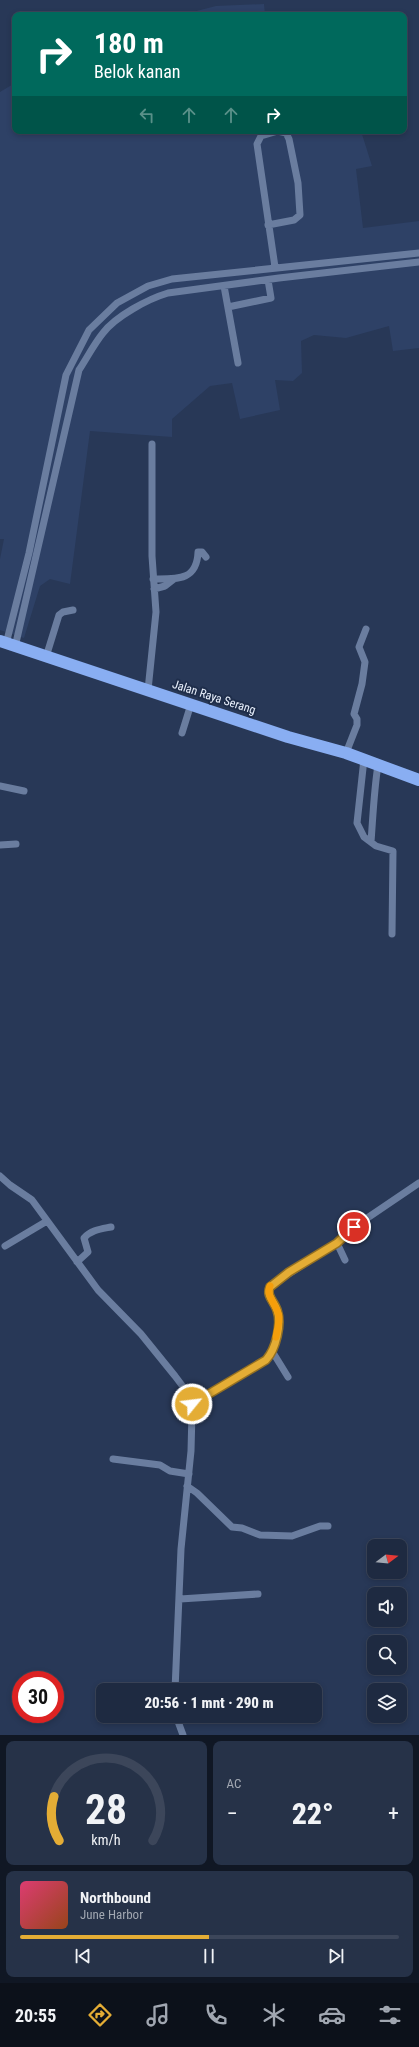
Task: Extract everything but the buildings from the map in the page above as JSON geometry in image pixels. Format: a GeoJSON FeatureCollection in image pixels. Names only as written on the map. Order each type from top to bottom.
{"type":"FeatureCollection","features":[{"type":"Feature","properties":{"kind":"highway","name":"Jalan Raya Serang"},"geometry":{"type":"LineString","coordinates":[[7,644],[288,737],[346,753],[419,780]]}},
{"type":"Feature","properties":{"kind":"street"},"geometry":{"type":"LineString","coordinates":[[268,134],[261,136],[257,144],[268,225],[279,278]]}},
{"type":"Feature","properties":{"kind":"street"},"geometry":{"type":"LineString","coordinates":[[268,225],[294,220],[300,215],[298,183],[289,139],[286,134]]}},
{"type":"Feature","properties":{"kind":"street"},"geometry":{"type":"LineString","coordinates":[[7,644],[29,554],[66,375],[89,330],[117,303],[148,286],[172,279],[419,253]]}},
{"type":"Feature","properties":{"kind":"street"},"geometry":{"type":"LineString","coordinates":[[7,644],[72,404],[79,370],[103,332],[130,311],[154,298],[168,293],[279,278],[419,262]]}},
{"type":"Feature","properties":{"kind":"street"},"geometry":{"type":"LineString","coordinates":[[228,307],[270,298],[268,280]]}},
{"type":"Feature","properties":{"kind":"street"},"geometry":{"type":"LineString","coordinates":[[224,286],[238,363]]}},
{"type":"Feature","properties":{"kind":"street"},"geometry":{"type":"LineString","coordinates":[[60,401],[72,404]]}},
{"type":"Feature","properties":{"kind":"street"},"geometry":{"type":"LineString","coordinates":[[148,690],[156,612],[152,556],[152,444]]}},
{"type":"Feature","properties":{"kind":"street"},"geometry":{"type":"LineString","coordinates":[[154,589],[165,586],[174,579],[192,572],[198,562],[198,552],[202,552],[206,557]]}},
{"type":"Feature","properties":{"kind":"street"},"geometry":{"type":"LineString","coordinates":[[153,579],[174,579]]}},
{"type":"Feature","properties":{"kind":"street"},"geometry":{"type":"LineString","coordinates":[[46,657],[59,615],[63,612],[73,610]]}},
{"type":"Feature","properties":{"kind":"street"},"geometry":{"type":"LineString","coordinates":[[346,753],[357,725],[357,719],[354,714],[362,684],[365,662],[359,647],[366,629]]}},
{"type":"Feature","properties":{"kind":"street"},"geometry":{"type":"LineString","coordinates":[[182,733],[191,704]]}},
{"type":"Feature","properties":{"kind":"street"},"geometry":{"type":"LineString","coordinates":[[364,759],[357,823],[364,837],[376,846],[392,849],[394,854],[392,934]]}},
{"type":"Feature","properties":{"kind":"street"},"geometry":{"type":"LineString","coordinates":[[370,842],[378,765]]}},
{"type":"Feature","properties":{"kind":"street"},"geometry":{"type":"LineString","coordinates":[[0,786],[24,791]]}},
{"type":"Feature","properties":{"kind":"street"},"geometry":{"type":"LineString","coordinates":[[0,845],[16,844]]}},
{"type":"Feature","properties":{"kind":"street"},"geometry":{"type":"LineString","coordinates":[[0,1176],[32,1200],[98,1290],[141,1334],[176,1376],[190,1396],[192,1404],[189,1474],[182,1542],[175,1683]]}},
{"type":"Feature","properties":{"kind":"street"},"geometry":{"type":"LineString","coordinates":[[192,1404],[262,1363],[272,1351],[279,1317],[269,1294],[270,1287],[289,1272],[337,1243],[354,1227],[419,1183]]}},
{"type":"Feature","properties":{"kind":"street"},"geometry":{"type":"LineString","coordinates":[[5,1246],[47,1221]]}},
{"type":"Feature","properties":{"kind":"street"},"geometry":{"type":"LineString","coordinates":[[77,1262],[88,1252],[84,1238],[87,1234],[96,1230],[111,1227]]}},
{"type":"Feature","properties":{"kind":"street"},"geometry":{"type":"LineString","coordinates":[[337,1243],[345,1260]]}},
{"type":"Feature","properties":{"kind":"street"},"geometry":{"type":"LineString","coordinates":[[272,1351],[288,1377]]}},
{"type":"Feature","properties":{"kind":"street"},"geometry":{"type":"LineString","coordinates":[[113,1459],[160,1465],[170,1471],[189,1474]]}},
{"type":"Feature","properties":{"kind":"street"},"geometry":{"type":"LineString","coordinates":[[188,1486],[232,1528],[242,1528],[260,1534],[292,1536],[320,1526],[328,1526]]}},
{"type":"Feature","properties":{"kind":"street"},"geometry":{"type":"LineString","coordinates":[[180,1599],[258,1594]]}},
{"type":"Feature","properties":{"kind":"street"},"geometry":{"type":"LineString","coordinates":[[179,1723],[183,1735]]}},
{"type":"Feature","properties":{"kind":"shaded area"},"geometry":{"type":"Polygon","coordinates":[[[264,4],[265,12],[193,12],[216,6],[264,4]]]}},
{"type":"Feature","properties":{"kind":"shaded area"},"geometry":{"type":"Polygon","coordinates":[[[12,85],[12,134],[362,134],[372,166],[356,169],[363,228],[419,221],[419,348],[393,351],[389,326],[346,338],[314,335],[301,341],[302,373],[293,381],[275,380],[280,410],[240,419],[232,383],[210,386],[172,419],[172,437],[90,431],[70,584],[50,579],[40,586],[24,638],[0,630],[0,559],[4,539],[0,539],[0,92],[12,85]]]}},
{"type":"Feature","properties":{"kind":"slow traffic"},"geometry":{"type":"LineString","coordinates":[[270,1286],[268,1290],[269,1294],[275,1304],[279,1317],[276,1337]]}},
{"type":"Feature","properties":{"kind":"route"},"geometry":{"type":"LineString","coordinates":[[192,1404],[262,1363],[270,1356],[277,1332],[279,1317],[275,1304],[270,1297],[268,1290],[273,1284],[289,1272],[337,1243],[354,1227]]}}]}
